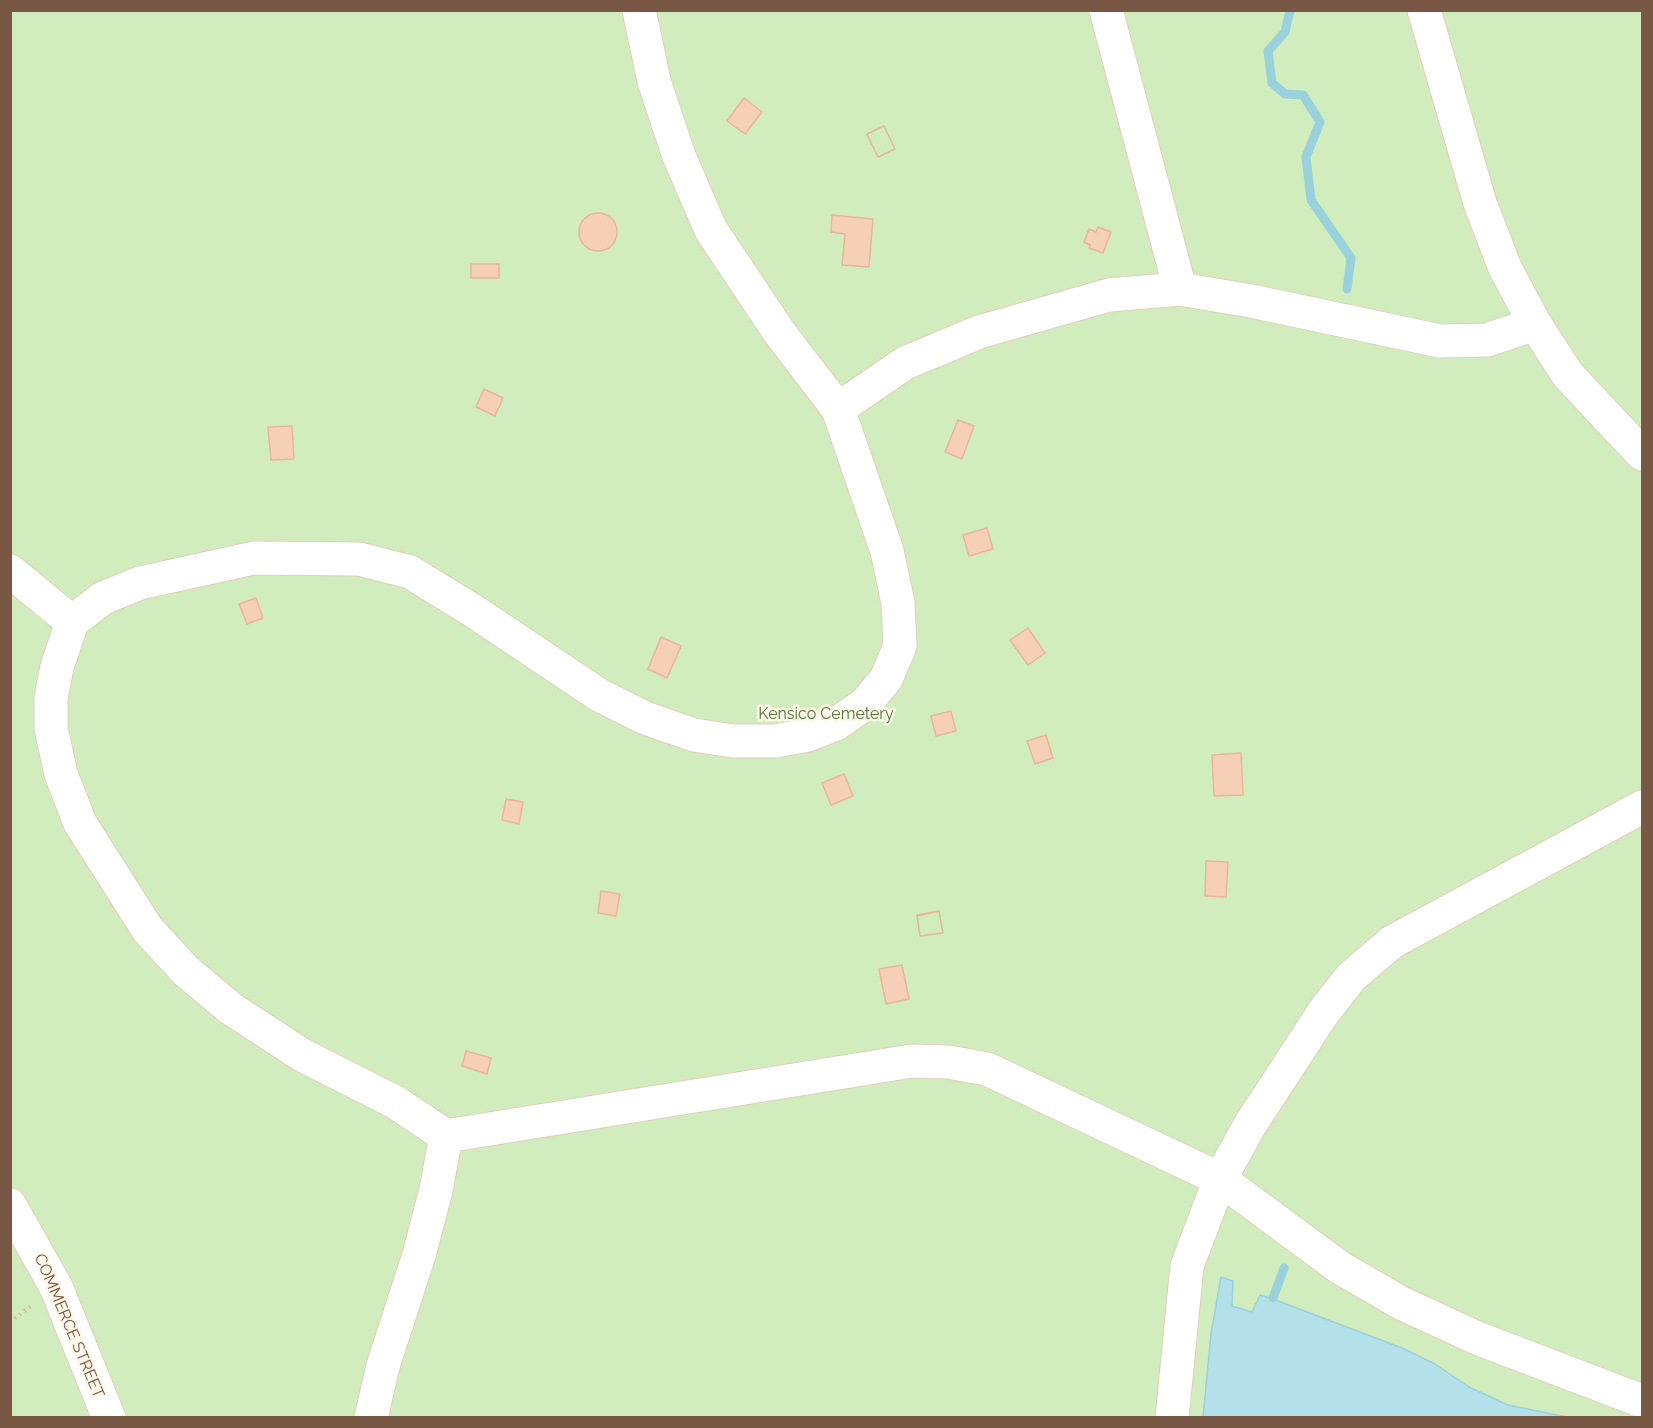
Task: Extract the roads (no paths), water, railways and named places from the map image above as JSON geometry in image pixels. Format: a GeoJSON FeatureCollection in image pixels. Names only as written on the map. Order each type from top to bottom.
{"type":"FeatureCollection","features":[{"type":"Feature","properties":{"kind":"street"},"geometry":{"type":"LineString","coordinates":[[639,10],[654,81],[679,156],[711,230],[779,332],[838,409],[888,551],[898,603],[900,646],[886,679],[866,704],[836,724],[808,735],[775,741],[733,741],[694,735],[645,718],[599,695],[475,612],[410,572],[359,559],[254,558],[140,583],[103,598],[72,622],[57,667],[51,698],[51,728],[61,774],[80,823],[148,930],[186,971],[230,1008],[302,1055],[395,1102],[446,1136],[912,1061],[948,1062],[998,1073],[1220,1179],[1339,1267],[1401,1303],[1477,1338],[1642,1401]]}},
{"type":"Feature","properties":{"kind":"street"},"geometry":{"type":"LineString","coordinates":[[1106,10],[1180,289]]}},
{"type":"Feature","properties":{"kind":"street"},"geometry":{"type":"LineString","coordinates":[[1424,10],[1480,203],[1505,268],[1535,324],[1568,375],[1642,454]]}},
{"type":"Feature","properties":{"kind":"street"},"geometry":{"type":"LineString","coordinates":[[838,409],[905,363],[979,332],[1108,295],[1180,289],[1251,301],[1440,341],[1487,340],[1535,324]]}},
{"type":"Feature","properties":{"kind":"street"},"geometry":{"type":"LineString","coordinates":[[10,571],[72,622]]}},
{"type":"Feature","properties":{"kind":"street"},"geometry":{"type":"LineString","coordinates":[[1172,1418],[1187,1266],[1220,1179],[1250,1125],[1311,1032],[1351,977],[1392,942],[1642,807]]}},
{"type":"Feature","properties":{"kind":"street"},"geometry":{"type":"LineString","coordinates":[[371,1418],[383,1366],[420,1255],[446,1136]]}},
{"type":"Feature","properties":{"kind":"street","name":"COMMERCE STREET"},"geometry":{"type":"LineString","coordinates":[[10,1205],[52,1279],[109,1418]]}},
{"type":"Feature","properties":{"kind":"water"},"geometry":{"type":"Polygon","coordinates":[[[1221,1277],[1233,1281],[1232,1306],[1252,1312],[1260,1295],[1273,1299],[1402,1348],[1435,1364],[1469,1387],[1508,1405],[1567,1417],[1203,1417],[1211,1334],[1221,1277]]]}},
{"type":"Feature","properties":{"kind":"waterway"},"geometry":{"type":"LineString","coordinates":[[1290,10],[1285,32],[1268,51],[1272,83],[1285,94],[1303,95],[1320,122],[1306,157],[1311,200],[1351,258],[1347,289]]}},
{"type":"Feature","properties":{"kind":"waterway"},"geometry":{"type":"LineString","coordinates":[[1273,1298],[1284,1268]]}},
{"type":"Feature","properties":{"kind":"park label","name":"Kensico Cemetery"},"geometry":{"type":"Point","coordinates":[826,714]}}]}
